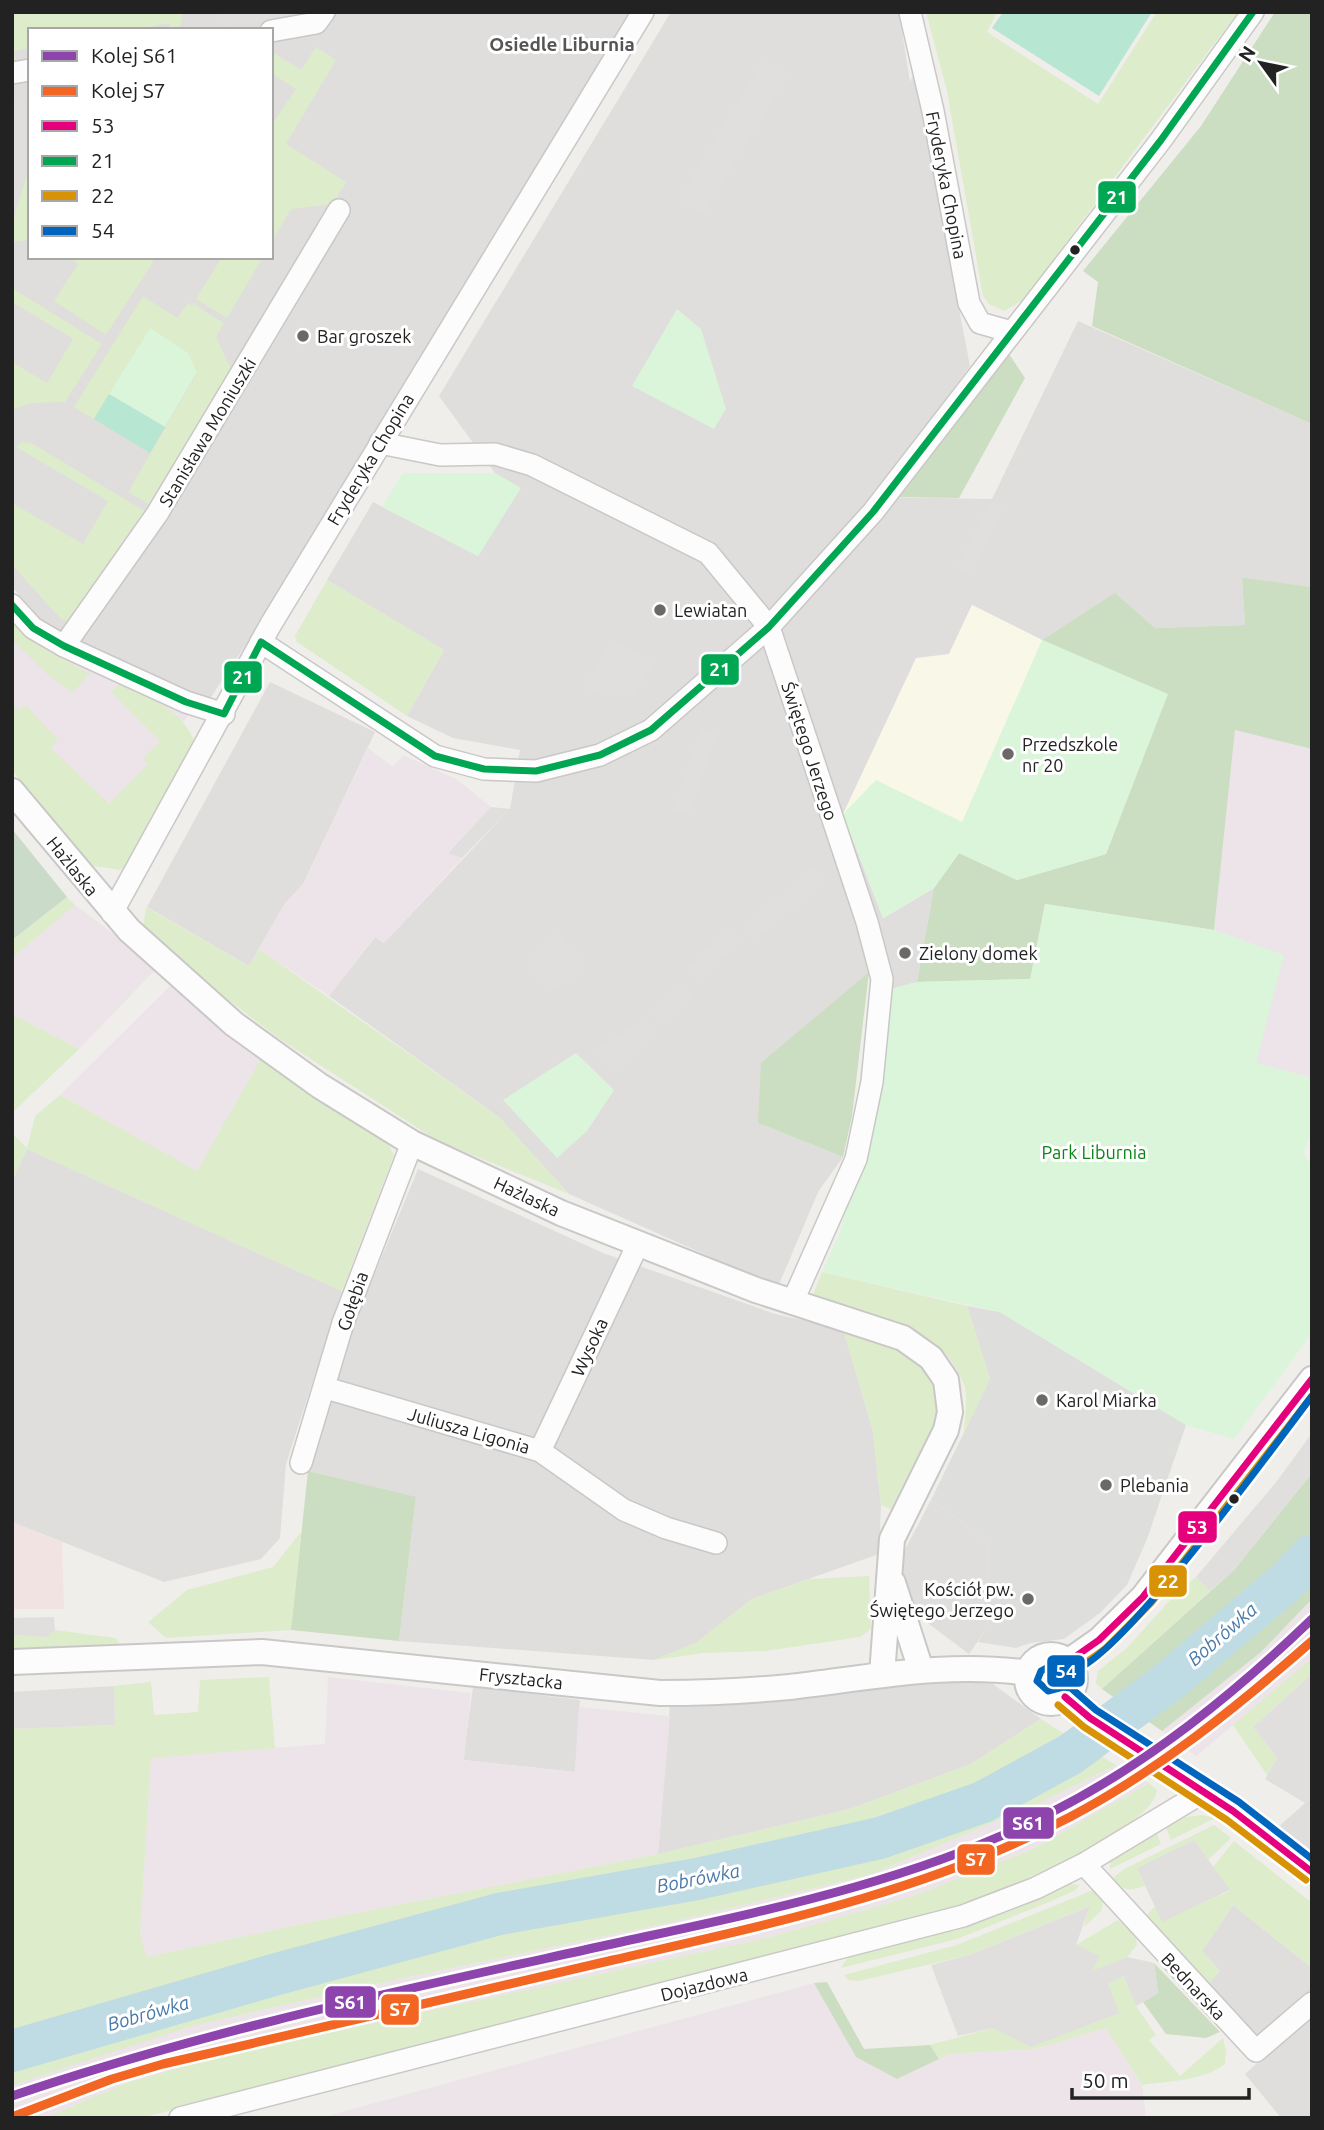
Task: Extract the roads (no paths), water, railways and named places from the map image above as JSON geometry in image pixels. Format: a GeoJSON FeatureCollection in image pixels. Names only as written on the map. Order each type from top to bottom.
{"type":"FeatureCollection","features":[{"type":"Feature","properties":{"kind":"street"},"geometry":{"type":"LineString","coordinates":[[273,31],[316,23],[324,12]]}},
{"type":"Feature","properties":{"kind":"street","name":"Fryderyka Chopina"},"geometry":{"type":"LineString","coordinates":[[112,913],[224,714],[261,642],[643,12]]}},
{"type":"Feature","properties":{"kind":"street","name":"Fryderyka Chopina"},"geometry":{"type":"LineString","coordinates":[[910,12],[933,111],[969,303],[980,323],[1012,332]]}},
{"type":"Feature","properties":{"kind":"street"},"geometry":{"type":"LineString","coordinates":[[261,642],[435,757],[484,769],[536,771],[600,755],[651,730],[769,627],[873,512],[1161,140],[1252,12]]}},
{"type":"Feature","properties":{"kind":"street","name":"Stanisława Moniuszki"},"geometry":{"type":"LineString","coordinates":[[64,646],[157,514],[339,210]]}},
{"type":"Feature","properties":{"kind":"street","name":"Świętego Jerzego"},"geometry":{"type":"LineString","coordinates":[[380,443],[440,455],[495,454],[532,465],[708,553],[769,627],[867,922],[882,979],[876,1057],[856,1159],[792,1303]]}},
{"type":"Feature","properties":{"kind":"street"},"geometry":{"type":"LineString","coordinates":[[12,605],[33,628],[64,646],[186,702],[224,714]]}},
{"type":"Feature","properties":{"kind":"street","name":"Hażlaska"},"geometry":{"type":"LineString","coordinates":[[12,791],[112,913],[234,1024],[320,1086],[412,1143],[561,1213],[638,1244],[792,1303],[871,1325],[903,1338],[930,1358],[946,1380],[950,1412],[946,1430],[892,1539],[881,1675]]}},
{"type":"Feature","properties":{"kind":"street","name":"Gołębia"},"geometry":{"type":"LineString","coordinates":[[301,1463],[326,1388],[343,1323],[412,1143]]}},
{"type":"Feature","properties":{"kind":"street","name":"Wysoka"},"geometry":{"type":"LineString","coordinates":[[540,1451],[638,1244]]}},
{"type":"Feature","properties":{"kind":"street"},"geometry":{"type":"LineString","coordinates":[[1069,1661],[1107,1633],[1143,1597],[1312,1379]]}},
{"type":"Feature","properties":{"kind":"street","name":"Juliusza Ligonia"},"geometry":{"type":"LineString","coordinates":[[326,1388],[540,1451],[624,1510],[666,1528],[716,1544]]}},
{"type":"Feature","properties":{"kind":"street","name":"Hażlaska"},"geometry":{"type":"LineString","coordinates":[[888,1566],[921,1670]]}},
{"type":"Feature","properties":{"kind":"street","name":"Frysztacka"},"geometry":{"type":"LineString","coordinates":[[12,1662],[262,1652],[660,1693],[722,1692],[921,1670],[991,1667],[1029,1673]]}},
{"type":"Feature","properties":{"kind":"street"},"geometry":{"type":"LineString","coordinates":[[1049,1655],[1069,1661],[1074,1684],[1065,1697],[1051,1703],[1035,1697],[1026,1682],[1033,1664],[1049,1655]]}},
{"type":"Feature","properties":{"kind":"street"},"geometry":{"type":"LineString","coordinates":[[1065,1697],[1090,1718],[1205,1791],[1312,1872]]}},
{"type":"Feature","properties":{"kind":"street","name":"Dojazdowa"},"geometry":{"type":"LineString","coordinates":[[180,2118],[963,1916],[1036,1888],[1084,1864],[1205,1791]]}},
{"type":"Feature","properties":{"kind":"street","name":"Bednarska"},"geometry":{"type":"LineString","coordinates":[[1084,1864],[1156,1946],[1256,2051],[1312,2003]]}},
{"type":"Feature","properties":{"kind":"waterway","name":"Bobrówka"},"geometry":{"type":"LineString","coordinates":[[12,2051],[277,1974],[499,1914],[697,1879],[880,1838],[983,1802],[1071,1754],[1168,1682],[1286,1582],[1312,1555]]}},
{"type":"Feature","properties":{"kind":"railway"},"geometry":{"type":"LineString","coordinates":[[12,2117],[24,2112]]}},
{"type":"Feature","properties":{"kind":"rail line","name":"S61"},"geometry":{"type":"LineString","coordinates":[[12,2096],[85,2072],[233,2031],[778,1907],[890,1877],[945,1858],[1052,1812],[1123,1772],[1221,1700],[1312,1619]]}},
{"type":"Feature","properties":{"kind":"rail line","name":"S7"},"geometry":{"type":"LineString","coordinates":[[12,2117],[112,2079],[163,2064],[789,1919],[904,1886],[960,1866],[1070,1817],[1135,1779],[1226,1713],[1312,1641]]}},
{"type":"Feature","properties":{"kind":"place","name":"Bar groszek"},"geometry":{"type":"Point","coordinates":[303,336]}},
{"type":"Feature","properties":{"kind":"place","name":"Lewiatan"},"geometry":{"type":"Point","coordinates":[660,610]}},
{"type":"Feature","properties":{"kind":"place","name":"Przedszkole nr 20"},"geometry":{"type":"Point","coordinates":[1008,754]}},
{"type":"Feature","properties":{"kind":"place","name":"Zielony domek"},"geometry":{"type":"Point","coordinates":[905,953]}},
{"type":"Feature","properties":{"kind":"place","name":"Karol Miarka"},"geometry":{"type":"Point","coordinates":[1042,1400]}},
{"type":"Feature","properties":{"kind":"place","name":"Plebania"},"geometry":{"type":"Point","coordinates":[1106,1485]}},
{"type":"Feature","properties":{"kind":"place","name":"Kościół pw. Świętego Jerzego"},"geometry":{"type":"Point","coordinates":[1028,1599]}},
{"type":"Feature","properties":{"kind":"district","name":"Osiedle Liburnia"},"geometry":{"type":"Point","coordinates":[562,44]}},
{"type":"Feature","properties":{"kind":"park label","name":"Park Liburnia"},"geometry":{"type":"Point","coordinates":[1094,1152]}}]}
